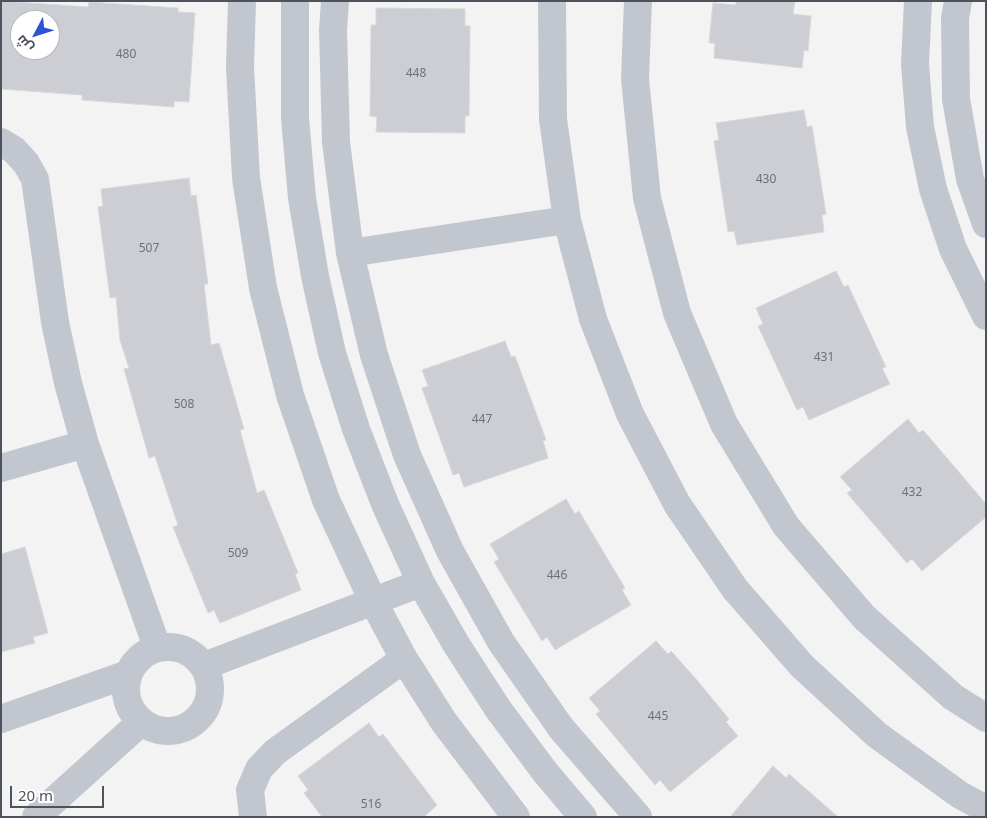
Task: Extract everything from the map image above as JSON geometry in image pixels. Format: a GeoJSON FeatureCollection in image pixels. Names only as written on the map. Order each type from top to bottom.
{"type":"FeatureCollection","features":[{"type":"Feature","properties":{"kind":"street"},"geometry":{"type":"LineString","coordinates":[[242,1],[240,67],[246,178],[263,288],[290,396],[326,500],[373,601],[404,659],[444,722],[516,817]]}},
{"type":"Feature","properties":{"kind":"street"},"geometry":{"type":"LineString","coordinates":[[295,1],[294,118],[302,198],[315,276],[332,353],[356,429],[385,504],[421,583],[456,644],[498,709],[545,772],[583,817]]}},
{"type":"Feature","properties":{"kind":"street"},"geometry":{"type":"LineString","coordinates":[[335,1],[333,30],[336,142],[350,253],[377,364],[407,455],[450,551],[501,642],[561,728],[638,817]]}},
{"type":"Feature","properties":{"kind":"street"},"geometry":{"type":"LineString","coordinates":[[552,1],[553,119],[568,220],[593,319],[630,414],[678,504],[735,589],[802,666],[878,735],[960,795],[986,809]]}},
{"type":"Feature","properties":{"kind":"street"},"geometry":{"type":"LineString","coordinates":[[638,1],[635,79],[647,198],[677,313],[724,424],[786,526],[864,618],[953,697],[986,718]]}},
{"type":"Feature","properties":{"kind":"street"},"geometry":{"type":"LineString","coordinates":[[918,1],[915,64],[920,118],[933,189],[953,248],[986,316]]}},
{"type":"Feature","properties":{"kind":"street"},"geometry":{"type":"LineString","coordinates":[[958,1],[955,18],[956,99],[970,180],[986,224]]}},
{"type":"Feature","properties":{"kind":"street"},"geometry":{"type":"LineString","coordinates":[[1,142],[14,150],[26,163],[35,179],[55,322],[85,444],[156,647]]}},
{"type":"Feature","properties":{"kind":"street"},"geometry":{"type":"LineString","coordinates":[[350,253],[568,220]]}},
{"type":"Feature","properties":{"kind":"street"},"geometry":{"type":"LineString","coordinates":[[1,468],[85,444]]}},
{"type":"Feature","properties":{"kind":"street"},"geometry":{"type":"LineString","coordinates":[[204,666],[421,583]]}},
{"type":"Feature","properties":{"kind":"street"},"geometry":{"type":"LineString","coordinates":[[175,646],[192,653],[204,666],[210,682],[210,699],[202,714],[190,726],[174,731],[157,730],[141,722],[132,712],[127,700],[128,674],[134,662],[144,653],[156,647],[175,646]]}},
{"type":"Feature","properties":{"kind":"street"},"geometry":{"type":"LineString","coordinates":[[253,817],[250,790],[259,769],[275,752],[404,659]]}},
{"type":"Feature","properties":{"kind":"street"},"geometry":{"type":"LineString","coordinates":[[1,719],[128,674]]}},
{"type":"Feature","properties":{"kind":"street"},"geometry":{"type":"LineString","coordinates":[[36,817],[141,722]]}},
{"type":"Feature","properties":{"kind":"building"},"geometry":{"type":"Polygon","coordinates":[[[1,1],[88,7],[89,2],[178,8],[178,12],[195,13],[189,102],[174,101],[174,107],[82,100],[82,95],[1,89],[1,1]]]}},
{"type":"Feature","properties":{"kind":"building"},"geometry":{"type":"Polygon","coordinates":[[[736,1],[795,1],[793,14],[811,16],[808,51],[804,50],[802,68],[714,58],[715,43],[709,43],[713,3],[736,5],[736,1]]]}},
{"type":"Feature","properties":{"kind":"building"},"geometry":{"type":"Polygon","coordinates":[[[376,8],[465,9],[465,26],[470,26],[469,116],[465,116],[465,133],[376,132],[377,117],[370,116],[371,25],[376,25],[376,8]]]}},
{"type":"Feature","properties":{"kind":"building"},"geometry":{"type":"Polygon","coordinates":[[[804,110],[807,127],[812,126],[826,214],[822,215],[824,232],[737,245],[734,231],[728,232],[714,141],[719,140],[716,123],[804,110]]]}},
{"type":"Feature","properties":{"kind":"building"},"geometry":{"type":"Polygon","coordinates":[[[189,178],[191,196],[196,195],[208,284],[204,284],[211,345],[219,343],[244,429],[240,430],[257,493],[264,490],[298,573],[295,574],[301,590],[220,623],[214,610],[208,613],[173,527],[178,525],[155,456],[149,458],[124,369],[129,368],[120,340],[116,297],[110,298],[98,207],[103,206],[101,189],[189,178]]]}},
{"type":"Feature","properties":{"kind":"building"},"geometry":{"type":"Polygon","coordinates":[[[836,271],[844,287],[848,285],[886,367],[882,368],[890,384],[809,420],[803,407],[797,410],[758,326],[763,324],[756,308],[836,271]]]}},
{"type":"Feature","properties":{"kind":"building"},"geometry":{"type":"Polygon","coordinates":[[[505,341],[511,357],[515,356],[546,440],[543,441],[548,458],[464,487],[459,473],[453,475],[422,388],[428,386],[422,370],[505,341]]]}},
{"type":"Feature","properties":{"kind":"building"},"geometry":{"type":"Polygon","coordinates":[[[908,419],[919,433],[923,430],[986,504],[986,517],[922,571],[912,559],[907,563],[847,493],[852,490],[840,477],[908,419]]]}},
{"type":"Feature","properties":{"kind":"building"},"geometry":{"type":"Polygon","coordinates":[[[566,499],[575,514],[579,511],[625,588],[622,590],[631,605],[555,650],[547,637],[542,641],[494,562],[499,559],[490,544],[566,499]]]}},
{"type":"Feature","properties":{"kind":"building"},"geometry":{"type":"Polygon","coordinates":[[[25,547],[48,633],[33,637],[35,643],[1,652],[1,554],[25,547]]]}},
{"type":"Feature","properties":{"kind":"building"},"geometry":{"type":"Polygon","coordinates":[[[656,641],[668,654],[671,651],[696,679],[729,719],[726,722],[738,736],[670,792],[660,780],[655,785],[596,714],[600,711],[589,698],[656,641]]]}},
{"type":"Feature","properties":{"kind":"building"},"geometry":{"type":"Polygon","coordinates":[[[369,723],[379,737],[383,734],[437,805],[424,817],[322,817],[304,793],[308,790],[298,776],[369,723]]]}},
{"type":"Feature","properties":{"kind":"building"},"geometry":{"type":"Polygon","coordinates":[[[773,766],[786,778],[789,774],[838,817],[730,817],[773,766]]]}}]}
